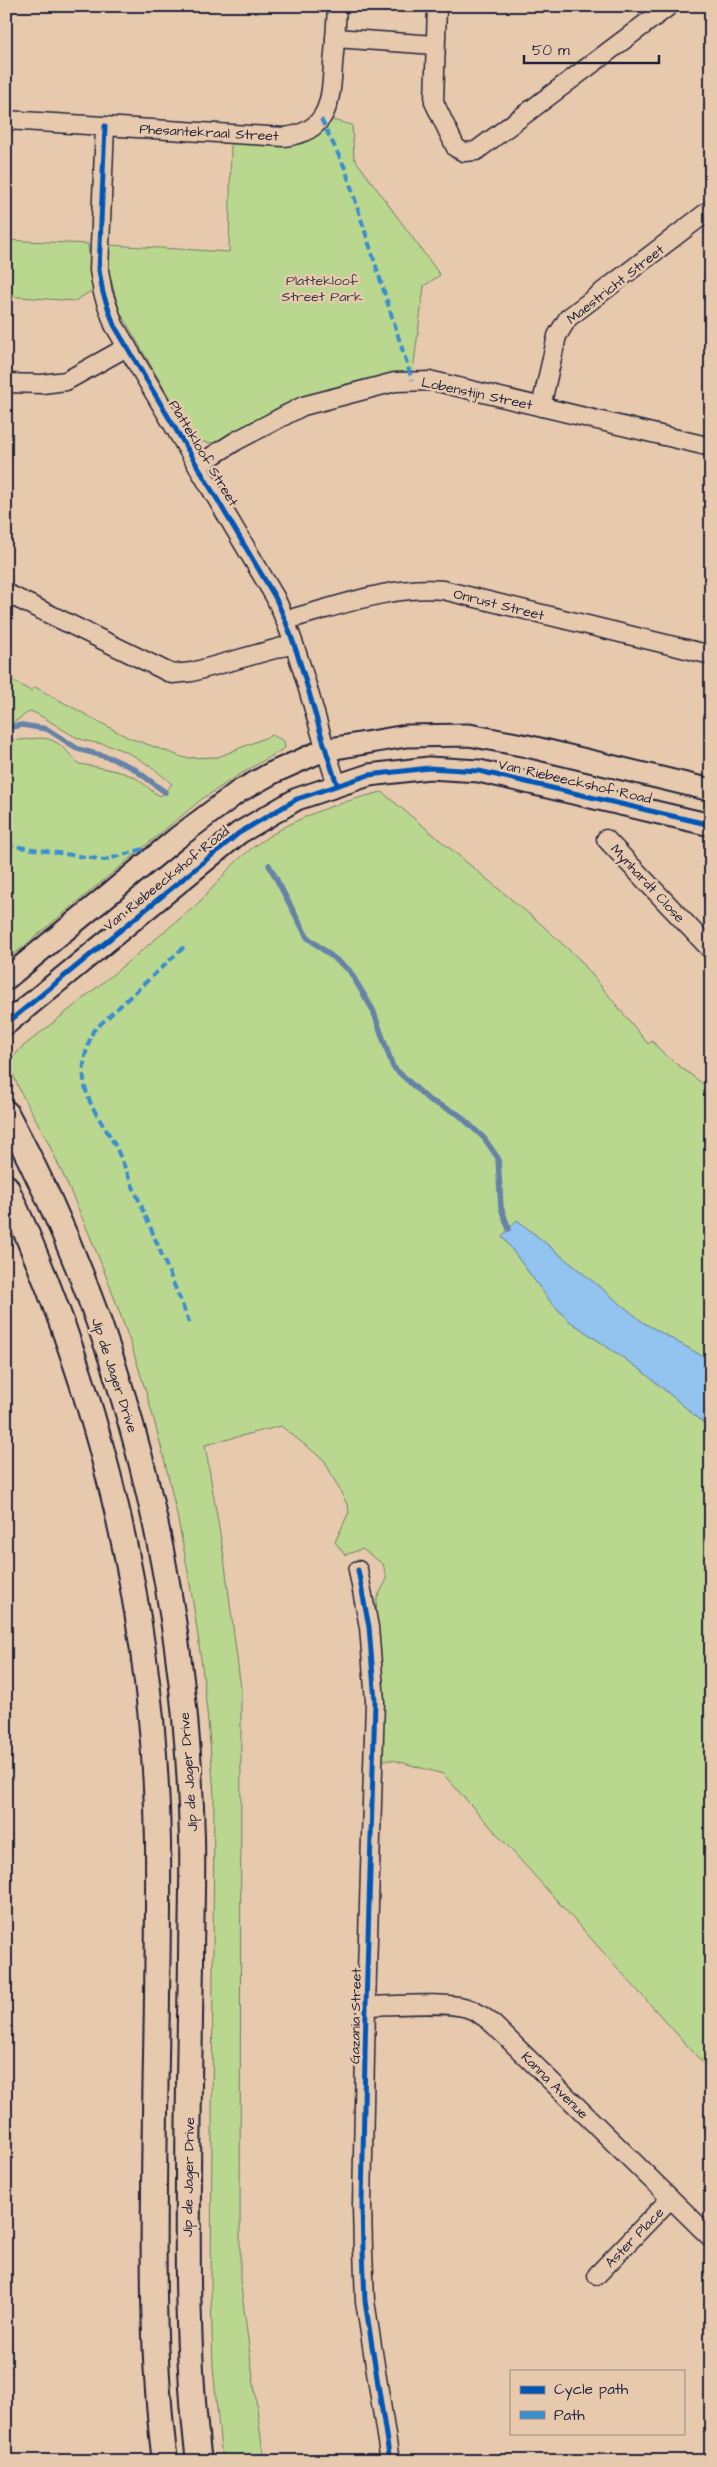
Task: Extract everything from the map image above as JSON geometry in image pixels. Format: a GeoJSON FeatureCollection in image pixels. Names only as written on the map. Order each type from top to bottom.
{"type":"FeatureCollection","features":[{"type":"Feature","properties":{"kind":"main road","name":"Jip de Jager Drive"},"geometry":{"type":"LineString","coordinates":[[6,1113],[63,1231],[106,1341],[147,1486],[174,1618],[189,1763],[192,1840],[188,2245],[191,2374],[199,2461]]}},
{"type":"Feature","properties":{"kind":"main road"},"geometry":{"type":"LineString","coordinates":[[6,1187],[57,1307],[94,1422],[122,1530],[136,1606],[149,1696],[158,1841],[154,2333],[165,2461]]}},
{"type":"Feature","properties":{"kind":"street","name":"Phesantekraal Street"},"geometry":{"type":"LineString","coordinates":[[6,120],[284,137],[301,134],[321,119],[330,102],[337,6]]}},
{"type":"Feature","properties":{"kind":"street"},"geometry":{"type":"LineString","coordinates":[[437,6],[434,96],[436,110],[456,148],[470,152],[476,151],[669,6]]}},
{"type":"Feature","properties":{"kind":"street"},"geometry":{"type":"LineString","coordinates":[[335,38],[435,45]]}},
{"type":"Feature","properties":{"kind":"street","name":"Plattekloof Street"},"geometry":{"type":"LineString","coordinates":[[105,126],[99,270],[108,308],[114,325],[262,573],[286,620],[324,750],[336,784]]}},
{"type":"Feature","properties":{"kind":"street","name":"Maestricht Street"},"geometry":{"type":"LineString","coordinates":[[541,407],[557,336],[568,318],[711,209]]}},
{"type":"Feature","properties":{"kind":"street"},"geometry":{"type":"LineString","coordinates":[[6,383],[42,384],[66,381],[127,347]]}},
{"type":"Feature","properties":{"kind":"street","name":"Lobenstijn Street"},"geometry":{"type":"LineString","coordinates":[[198,465],[236,441],[302,406],[395,382],[432,381],[711,447]]}},
{"type":"Feature","properties":{"kind":"street","name":"Onrust Street"},"geometry":{"type":"LineString","coordinates":[[286,620],[390,593],[430,589],[443,590],[711,655]]}},
{"type":"Feature","properties":{"kind":"street"},"geometry":{"type":"LineString","coordinates":[[6,593],[172,674],[192,672],[293,644]]}},
{"type":"Feature","properties":{"kind":"street","name":"Van Riebeeckshof Road"},"geometry":{"type":"LineString","coordinates":[[6,979],[177,838],[238,792],[272,773],[324,750],[406,736],[469,735],[527,746],[711,790]]}},
{"type":"Feature","properties":{"kind":"street","name":"Van Riebeeckshof Road"},"geometry":{"type":"LineString","coordinates":[[6,1024],[239,833],[297,799],[336,784],[386,772],[428,768],[478,770],[711,825]]}},
{"type":"Feature","properties":{"kind":"street","name":"Mynhardt Close"},"geometry":{"type":"LineString","coordinates":[[606,839],[711,950]]}},
{"type":"Feature","properties":{"kind":"street","name":"Gazania Street"},"geometry":{"type":"LineString","coordinates":[[358,1570],[369,1627],[375,1700],[366,2006],[362,2205],[363,2258],[366,2301],[390,2461]]}},
{"type":"Feature","properties":{"kind":"street","name":"Kanna Avenue"},"geometry":{"type":"LineString","coordinates":[[366,2006],[448,2006],[467,2008],[481,2015],[501,2032],[711,2238]]}},
{"type":"Feature","properties":{"kind":"street","name":"Aster Place"},"geometry":{"type":"LineString","coordinates":[[597,2275],[670,2199]]}},
{"type":"Feature","properties":{"kind":"green space","name":"Plattekloof Street Park"},"geometry":{"type":"Polygon","coordinates":[[[332,120],[352,125],[354,158],[440,275],[424,286],[413,371],[364,380],[297,399],[275,409],[224,439],[212,443],[201,441],[189,432],[120,312],[109,273],[109,245],[229,252],[231,143],[286,145],[310,138],[322,131],[332,120]]]}},
{"type":"Feature","properties":{"kind":"green space"},"geometry":{"type":"Polygon","coordinates":[[[6,240],[88,244],[93,290],[75,301],[6,296],[6,240]]]}},
{"type":"Feature","properties":{"kind":"green space"},"geometry":{"type":"Polygon","coordinates":[[[6,677],[31,691],[35,687],[127,737],[185,758],[218,757],[272,735],[284,741],[285,748],[202,799],[6,961],[6,741],[39,738],[53,741],[60,745],[79,764],[107,769],[134,777],[161,796],[172,784],[150,766],[135,757],[119,749],[86,741],[69,734],[30,711],[13,723],[6,724],[6,677]]]}},
{"type":"Feature","properties":{"kind":"green space"},"geometry":{"type":"Polygon","coordinates":[[[382,792],[541,924],[580,960],[648,1044],[652,1041],[666,1056],[711,1090],[711,1361],[644,1323],[517,1220],[502,1236],[549,1300],[568,1320],[641,1370],[711,1429],[711,2072],[443,1774],[393,1760],[382,1760],[384,1696],[376,1614],[377,1598],[387,1579],[383,1564],[362,1549],[345,1555],[335,1542],[349,1512],[348,1506],[324,1460],[281,1426],[205,1445],[224,1557],[241,1689],[240,2279],[264,2461],[222,2461],[213,2367],[211,2295],[214,1796],[209,1733],[194,1607],[170,1482],[136,1360],[115,1300],[74,1198],[46,1138],[17,1083],[13,1074],[11,1060],[21,1048],[195,906],[233,864],[254,846],[306,816],[343,802],[382,792]]]}},
{"type":"Feature","properties":{"kind":"water"},"geometry":{"type":"Polygon","coordinates":[[[517,1220],[644,1323],[711,1361],[711,1429],[641,1370],[568,1320],[549,1300],[502,1236],[517,1220]]]}},
{"type":"Feature","properties":{"kind":"waterway"},"geometry":{"type":"LineString","coordinates":[[6,728],[22,725],[47,729],[78,749],[111,758],[133,768],[165,792]]}},
{"type":"Feature","properties":{"kind":"waterway"},"geometry":{"type":"LineString","coordinates":[[269,865],[307,937],[349,970],[373,1010],[393,1067],[429,1100],[458,1114],[484,1138],[498,1158],[501,1208],[509,1229]]}},
{"type":"Feature","properties":{"kind":"marked path"},"geometry":{"type":"LineString","coordinates":[[321,119],[345,168],[412,380]]}},
{"type":"Feature","properties":{"kind":"marked path"},"geometry":{"type":"LineString","coordinates":[[6,845],[105,860],[147,848]]}},
{"type":"Feature","properties":{"kind":"marked path"},"geometry":{"type":"LineString","coordinates":[[184,947],[93,1031],[86,1051],[84,1072],[85,1086],[90,1102],[116,1147],[191,1327]]}},
{"type":"Feature","properties":{"kind":"cycle path"},"geometry":{"type":"LineString","coordinates":[[105,126],[99,270],[103,293],[114,325],[275,597],[285,619],[301,666],[337,784]]}},
{"type":"Feature","properties":{"kind":"cycle path"},"geometry":{"type":"LineString","coordinates":[[6,1024],[239,833],[297,799],[369,775],[429,768],[479,771],[711,825]]}},
{"type":"Feature","properties":{"kind":"cycle path"},"geometry":{"type":"LineString","coordinates":[[358,1570],[369,1627],[375,1701],[366,2006],[362,2205],[363,2250],[365,2301],[390,2461]]}}]}
